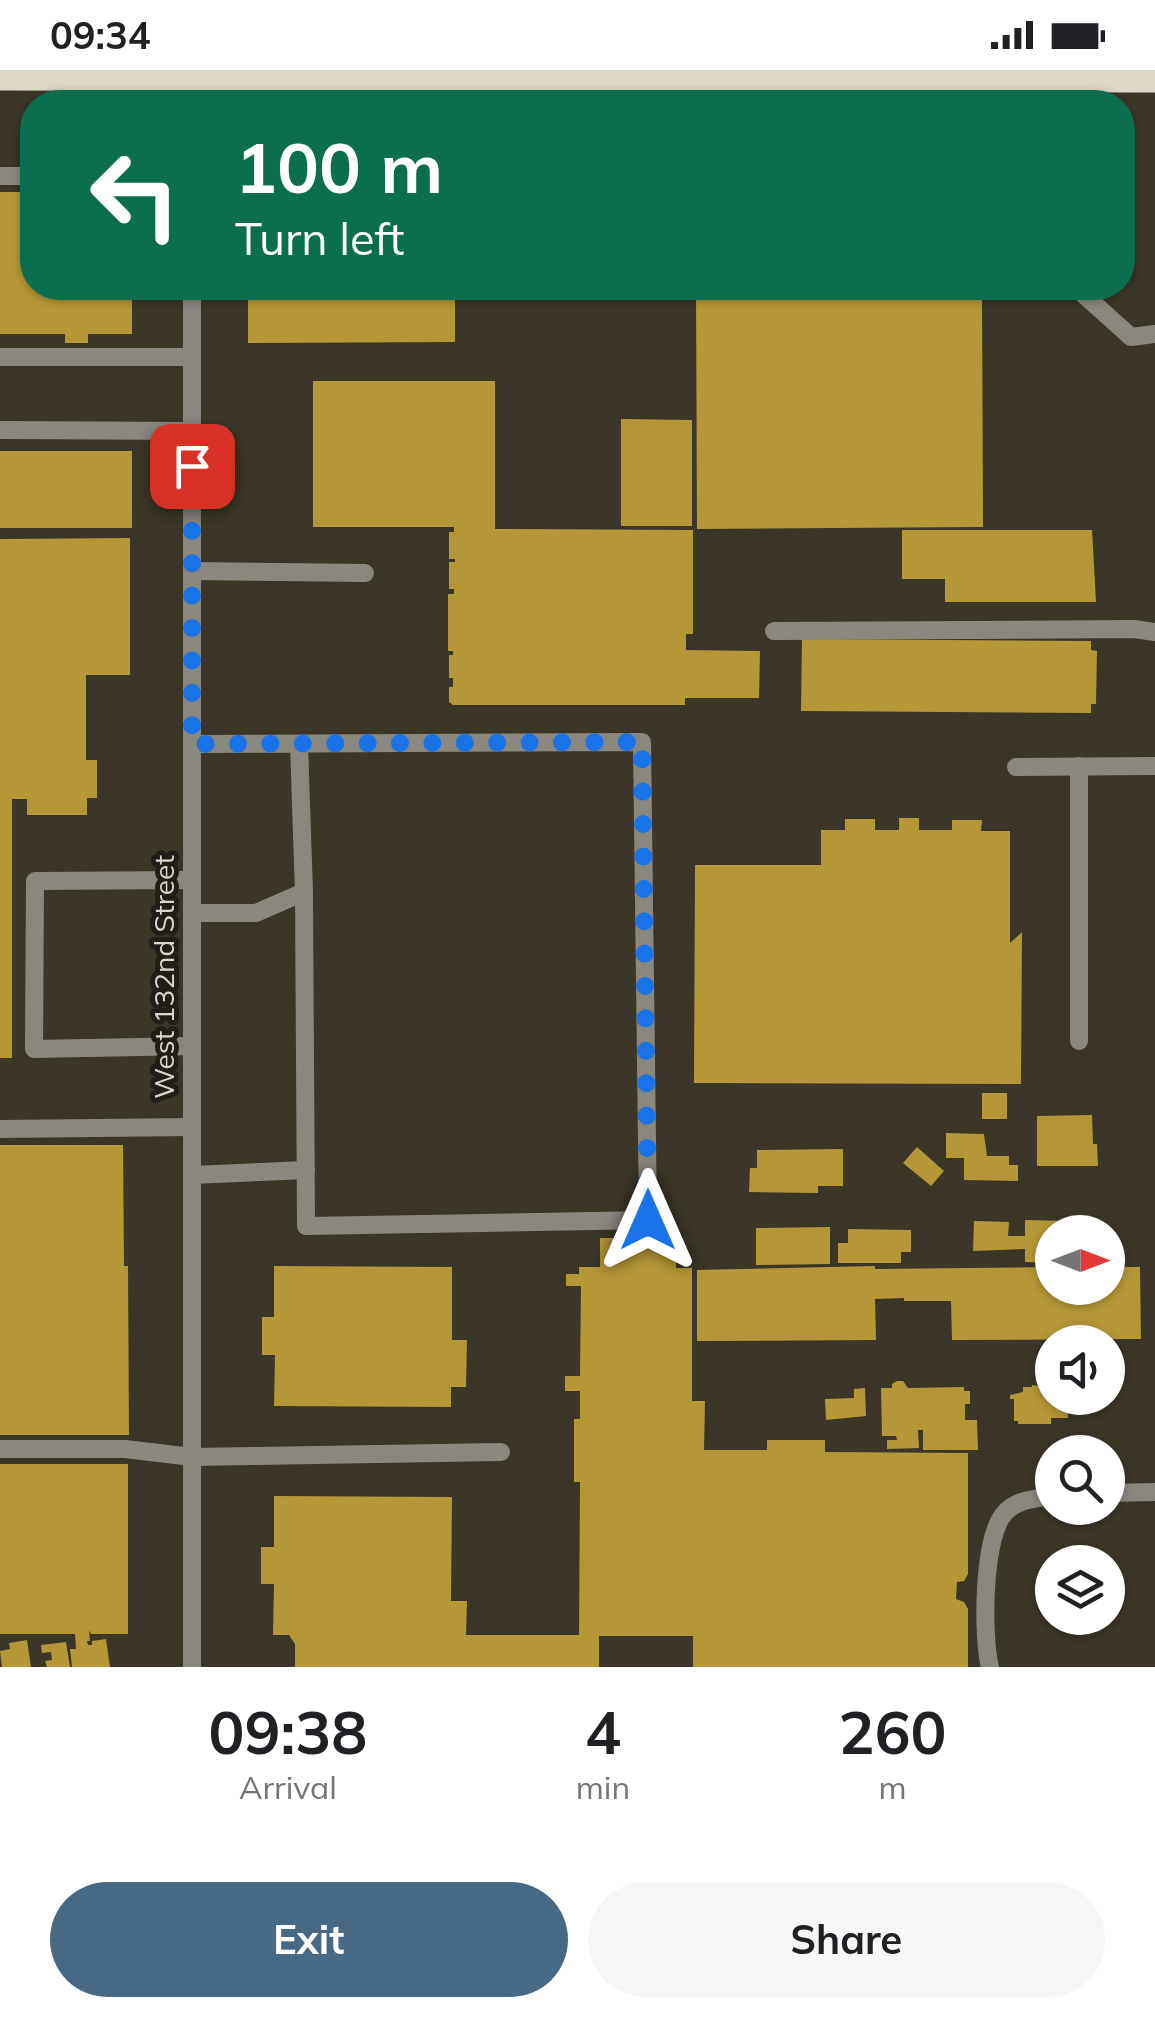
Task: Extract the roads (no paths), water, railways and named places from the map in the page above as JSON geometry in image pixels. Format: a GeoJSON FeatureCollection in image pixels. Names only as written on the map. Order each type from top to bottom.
{"type":"FeatureCollection","features":[{"type":"Feature","properties":{"kind":"main road"},"geometry":{"type":"LineString","coordinates":[[0,78],[192,84],[838,75],[1040,90]]}},
{"type":"Feature","properties":{"kind":"main road"},"geometry":{"type":"LineString","coordinates":[[1062,90],[1155,80]]}},
{"type":"Feature","properties":{"kind":"street","name":"West 132nd Street"},"geometry":{"type":"LineString","coordinates":[[192,300],[192,1667]]}},
{"type":"Feature","properties":{"kind":"street"},"geometry":{"type":"LineString","coordinates":[[1090,300],[1130,337],[1155,334]]}},
{"type":"Feature","properties":{"kind":"street"},"geometry":{"type":"LineString","coordinates":[[0,357],[192,357]]}},
{"type":"Feature","properties":{"kind":"street"},"geometry":{"type":"LineString","coordinates":[[0,430],[192,431]]}},
{"type":"Feature","properties":{"kind":"street"},"geometry":{"type":"LineString","coordinates":[[192,571],[366,574]]}},
{"type":"Feature","properties":{"kind":"street"},"geometry":{"type":"LineString","coordinates":[[774,631],[1155,632]]}},
{"type":"Feature","properties":{"kind":"street"},"geometry":{"type":"LineString","coordinates":[[192,744],[642,742],[648,1220],[306,1226],[299,745]]}},
{"type":"Feature","properties":{"kind":"street"},"geometry":{"type":"LineString","coordinates":[[1078,1041],[1079,766]]}},
{"type":"Feature","properties":{"kind":"street"},"geometry":{"type":"LineString","coordinates":[[1016,767],[1155,766]]}},
{"type":"Feature","properties":{"kind":"street"},"geometry":{"type":"LineString","coordinates":[[192,880],[35,881],[34,1049],[192,1046]]}},
{"type":"Feature","properties":{"kind":"street"},"geometry":{"type":"LineString","coordinates":[[192,913],[256,913],[304,892]]}},
{"type":"Feature","properties":{"kind":"street"},"geometry":{"type":"LineString","coordinates":[[0,1128],[192,1127]]}},
{"type":"Feature","properties":{"kind":"street"},"geometry":{"type":"LineString","coordinates":[[192,1174],[306,1170]]}},
{"type":"Feature","properties":{"kind":"street"},"geometry":{"type":"LineString","coordinates":[[0,1449],[125,1449],[192,1458],[501,1452]]}},
{"type":"Feature","properties":{"kind":"street"},"geometry":{"type":"LineString","coordinates":[[1125,1493],[1155,1492]]}},
{"type":"Feature","properties":{"kind":"street"},"geometry":{"type":"LineString","coordinates":[[990,1667],[984,1644],[988,1563],[1002,1516],[1021,1501],[1035,1499]]}}]}
